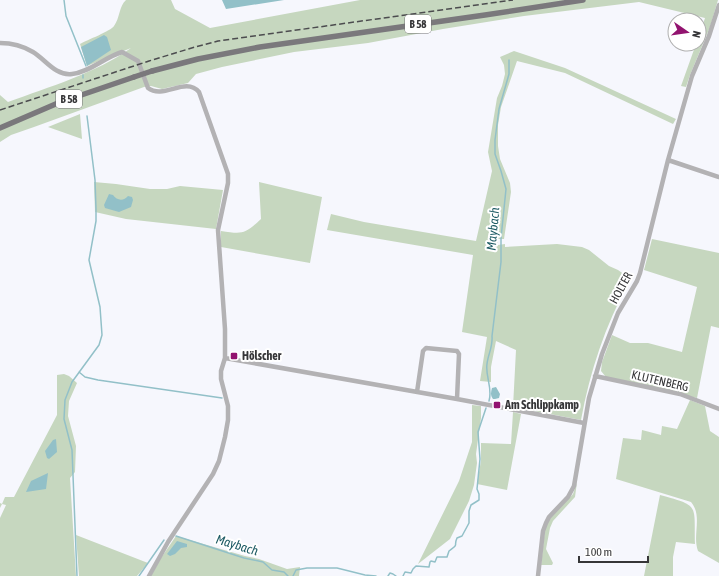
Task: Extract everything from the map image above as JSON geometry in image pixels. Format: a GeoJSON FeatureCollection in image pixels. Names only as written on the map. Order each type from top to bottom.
{"type":"FeatureCollection","features":[{"type":"Feature","properties":{"kind":"main road","name":"B 58"},"geometry":{"type":"LineString","coordinates":[[0,128],[58,103],[134,77],[198,59],[260,47],[583,0]]}},
{"type":"Feature","properties":{"kind":"street","name":"HOLTER"},"geometry":{"type":"LineString","coordinates":[[538,576],[543,531],[549,517],[568,497],[574,486],[584,423],[595,376],[618,312],[637,281],[640,273],[668,160],[692,76],[709,36],[719,4]]}},
{"type":"Feature","properties":{"kind":"street"},"geometry":{"type":"LineString","coordinates":[[0,43],[24,48],[38,55],[57,71],[67,74],[74,74],[87,70],[122,52],[138,61],[148,88],[150,89],[161,92],[186,86],[195,88],[199,92],[228,174],[228,183],[218,230],[225,329],[225,358],[221,371],[221,379],[228,406],[228,420],[219,461],[207,484],[168,542],[149,576]]}},
{"type":"Feature","properties":{"kind":"street"},"geometry":{"type":"LineString","coordinates":[[668,160],[719,177]]}},
{"type":"Feature","properties":{"kind":"street"},"geometry":{"type":"LineString","coordinates":[[417,392],[423,351],[426,348],[457,352],[459,354],[457,399]]}},
{"type":"Feature","properties":{"kind":"street"},"geometry":{"type":"LineString","coordinates":[[225,358],[584,423]]}},
{"type":"Feature","properties":{"kind":"street","name":"KLUTENBERG"},"geometry":{"type":"LineString","coordinates":[[595,376],[680,394],[719,409]]}},
{"type":"Feature","properties":{"kind":"green space"},"geometry":{"type":"Polygon","coordinates":[[[126,0],[171,0],[175,9],[210,28],[360,0],[718,0],[707,34],[707,12],[680,12],[639,2],[524,16],[368,43],[294,52],[222,67],[196,74],[188,83],[162,89],[151,86],[144,87],[11,135],[0,142],[0,95],[8,102],[40,91],[103,65],[131,48],[87,66],[80,44],[112,28],[116,23],[126,0]]]}},
{"type":"Feature","properties":{"kind":"green space"},"geometry":{"type":"Polygon","coordinates":[[[514,51],[565,68],[676,119],[673,124],[565,73],[517,61],[501,107],[498,125],[498,146],[500,159],[510,183],[511,192],[504,239],[498,239],[498,245],[505,244],[505,247],[557,244],[582,247],[589,250],[609,266],[618,270],[632,280],[629,282],[620,299],[599,349],[581,420],[513,407],[516,350],[496,341],[491,367],[491,382],[480,381],[487,337],[462,332],[473,255],[327,230],[331,214],[364,222],[476,241],[492,171],[488,152],[497,98],[505,74],[504,65],[500,57],[514,51]]]}},
{"type":"Feature","properties":{"kind":"green space"},"geometry":{"type":"Polygon","coordinates":[[[693,52],[700,52],[686,87],[681,86],[693,52]]]}},
{"type":"Feature","properties":{"kind":"green space"},"geometry":{"type":"Polygon","coordinates":[[[80,114],[82,139],[48,127],[80,114]]]}},
{"type":"Feature","properties":{"kind":"green space"},"geometry":{"type":"Polygon","coordinates":[[[94,182],[150,189],[167,189],[180,186],[223,190],[216,229],[126,219],[95,212],[94,182]]]}},
{"type":"Feature","properties":{"kind":"green space"},"geometry":{"type":"Polygon","coordinates":[[[259,182],[322,197],[310,263],[221,247],[221,231],[238,233],[246,231],[261,219],[259,182]]]}},
{"type":"Feature","properties":{"kind":"green space"},"geometry":{"type":"Polygon","coordinates":[[[652,239],[719,253],[719,328],[711,326],[697,398],[606,377],[601,371],[602,362],[612,335],[630,343],[648,343],[682,352],[697,287],[644,270],[652,239]]]}},
{"type":"Feature","properties":{"kind":"green space"},"geometry":{"type":"Polygon","coordinates":[[[64,374],[69,376],[77,383],[69,401],[68,416],[76,446],[75,472],[70,478],[76,576],[0,576],[0,518],[6,505],[2,504],[5,497],[14,497],[57,415],[57,375],[64,374]]]}},
{"type":"Feature","properties":{"kind":"green space"},"geometry":{"type":"Polygon","coordinates":[[[690,400],[705,406],[710,431],[719,437],[719,563],[698,551],[696,545],[697,519],[691,502],[616,479],[623,438],[641,440],[642,430],[661,435],[662,426],[677,429],[690,400]]]}},
{"type":"Feature","properties":{"kind":"green space"},"geometry":{"type":"Polygon","coordinates":[[[472,405],[481,406],[481,418],[476,454],[477,463],[474,485],[469,501],[450,539],[418,564],[459,481],[472,442],[472,405]]]}},
{"type":"Feature","properties":{"kind":"green space"},"geometry":{"type":"Polygon","coordinates":[[[513,412],[521,414],[507,490],[477,484],[481,461],[481,443],[511,444],[513,412]]]}},
{"type":"Feature","properties":{"kind":"green space"},"geometry":{"type":"Polygon","coordinates":[[[577,482],[575,497],[553,521],[550,528],[546,549],[553,563],[552,565],[541,565],[545,529],[550,518],[573,494],[577,482]]]}},
{"type":"Feature","properties":{"kind":"green space"},"geometry":{"type":"Polygon","coordinates":[[[660,495],[682,502],[692,509],[695,521],[695,544],[676,542],[673,557],[673,576],[644,576],[660,495]]]}},
{"type":"Feature","properties":{"kind":"green space"},"geometry":{"type":"Polygon","coordinates":[[[76,535],[148,563],[137,576],[79,576],[76,535]]]}},
{"type":"Feature","properties":{"kind":"green space"},"geometry":{"type":"Polygon","coordinates":[[[176,536],[259,559],[287,569],[300,567],[299,576],[151,576],[176,536]]]}},
{"type":"Feature","properties":{"kind":"water"},"geometry":{"type":"Polygon","coordinates":[[[222,0],[284,0],[226,9],[222,0]]]}},
{"type":"Feature","properties":{"kind":"water"},"geometry":{"type":"Polygon","coordinates":[[[104,35],[107,37],[111,50],[87,66],[81,47],[104,35]]]}},
{"type":"Feature","properties":{"kind":"water"},"geometry":{"type":"Polygon","coordinates":[[[109,194],[120,200],[125,199],[128,196],[132,197],[133,200],[131,207],[119,212],[105,208],[104,205],[109,194]]]}},
{"type":"Feature","properties":{"kind":"water"},"geometry":{"type":"Polygon","coordinates":[[[496,387],[500,394],[499,398],[493,399],[491,395],[492,388],[496,387]]]}},
{"type":"Feature","properties":{"kind":"water"},"geometry":{"type":"Polygon","coordinates":[[[56,439],[57,452],[49,459],[47,458],[45,451],[53,440],[56,439]]]}},
{"type":"Feature","properties":{"kind":"water"},"geometry":{"type":"Polygon","coordinates":[[[48,473],[46,489],[26,492],[31,481],[48,473]]]}},
{"type":"Feature","properties":{"kind":"water"},"geometry":{"type":"Polygon","coordinates":[[[177,541],[187,544],[187,547],[181,548],[175,554],[170,556],[167,554],[177,541]]]}},
{"type":"Feature","properties":{"kind":"waterway"},"geometry":{"type":"LineString","coordinates":[[64,0],[66,16],[86,66]]}},
{"type":"Feature","properties":{"kind":"waterway","name":"Maybach"},"geometry":{"type":"LineString","coordinates":[[489,401],[490,391],[487,364],[492,344],[501,262],[501,238],[506,189],[495,154],[495,140],[499,109],[509,74],[509,60]]}},
{"type":"Feature","properties":{"kind":"waterway"},"geometry":{"type":"LineString","coordinates":[[77,576],[72,450],[64,419],[65,400],[72,382],[99,345],[102,335],[100,307],[89,260],[96,221],[96,209],[95,180],[87,116]]}},
{"type":"Feature","properties":{"kind":"waterway"},"geometry":{"type":"LineString","coordinates":[[79,372],[85,377],[98,380],[222,398]]}},
{"type":"Feature","properties":{"kind":"waterway","name":"Maybach"},"geometry":{"type":"LineString","coordinates":[[403,576],[405,572],[411,573],[416,566],[429,567],[430,562],[435,562],[437,557],[447,557],[449,551],[455,546],[457,538],[462,536],[469,523],[469,511],[471,505],[479,500],[477,489],[480,459],[478,432],[486,408]]}},
{"type":"Feature","properties":{"kind":"waterway","name":"Maybach"},"geometry":{"type":"LineString","coordinates":[[176,536],[244,558],[263,562],[272,570],[284,572],[288,576]]}},
{"type":"Feature","properties":{"kind":"waterway","name":"Maybach"},"geometry":{"type":"LineString","coordinates":[[139,576],[164,540]]}},
{"type":"Feature","properties":{"kind":"waterway","name":"Maybach"},"geometry":{"type":"LineString","coordinates":[[293,576],[296,570],[307,568],[337,568],[365,575],[376,576]]}},
{"type":"Feature","properties":{"kind":"waterway","name":"Maybach"},"geometry":{"type":"LineString","coordinates":[[388,576],[390,573],[396,576]]}},
{"type":"Feature","properties":{"kind":"railway"},"geometry":{"type":"LineString","coordinates":[[0,110],[149,61],[218,41],[513,0]]}},
{"type":"Feature","properties":{"kind":"place","name":"Hölscher"},"geometry":{"type":"Point","coordinates":[234,356]}},
{"type":"Feature","properties":{"kind":"place","name":"Am Schlippkamp"},"geometry":{"type":"Point","coordinates":[497,405]}}]}
